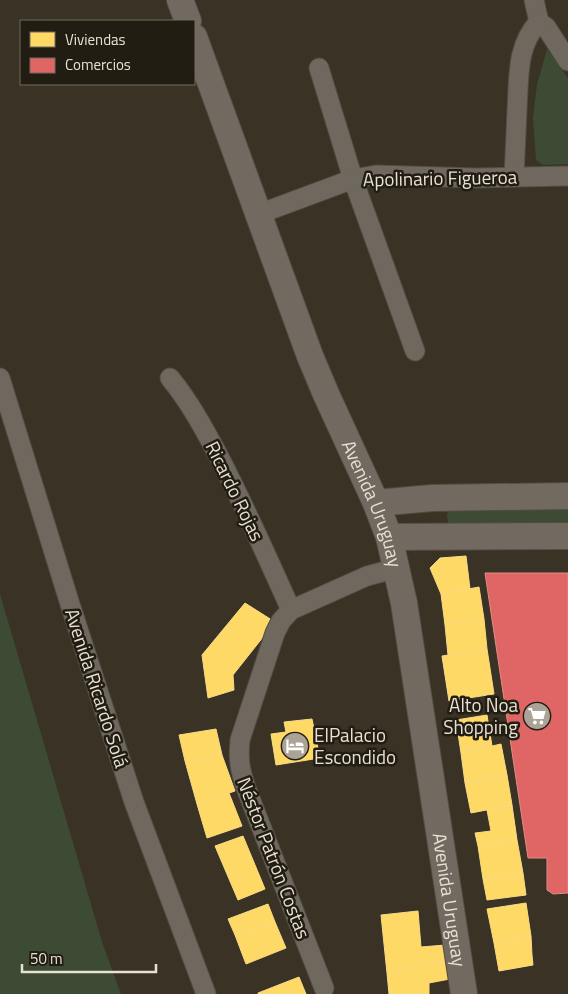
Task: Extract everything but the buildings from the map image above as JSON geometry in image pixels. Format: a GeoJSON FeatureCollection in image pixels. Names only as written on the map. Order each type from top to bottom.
{"type":"FeatureCollection","features":[{"type":"Feature","properties":{"kind":"street"},"geometry":{"type":"LineString","coordinates":[[180,0],[188,20]]}},
{"type":"Feature","properties":{"kind":"street"},"geometry":{"type":"LineString","coordinates":[[534,0],[540,22],[546,27],[568,61]]}},
{"type":"Feature","properties":{"kind":"street"},"geometry":{"type":"LineString","coordinates":[[514,177],[518,72],[522,54],[533,29],[540,22]]}},
{"type":"Feature","properties":{"kind":"street","name":"Avenida Uruguay"},"geometry":{"type":"LineString","coordinates":[[195,40],[310,356],[389,536],[404,603],[464,994]]}},
{"type":"Feature","properties":{"kind":"street"},"geometry":{"type":"LineString","coordinates":[[319,68],[353,180],[415,351]]}},
{"type":"Feature","properties":{"kind":"street","name":"Apolinario Figueroa"},"geometry":{"type":"LineString","coordinates":[[259,214],[353,180],[376,175],[476,178],[568,176]]}},
{"type":"Feature","properties":{"kind":"street","name":"Avenida Ricardo Solá"},"geometry":{"type":"LineString","coordinates":[[0,378],[134,802],[206,994]]}},
{"type":"Feature","properties":{"kind":"street","name":"Ricardo Rojas"},"geometry":{"type":"LineString","coordinates":[[170,378],[197,415],[238,492],[291,610]]}},
{"type":"Feature","properties":{"kind":"street"},"geometry":{"type":"LineString","coordinates":[[376,503],[432,498],[568,496]]}},
{"type":"Feature","properties":{"kind":"street"},"geometry":{"type":"LineString","coordinates":[[389,536],[568,536]]}},
{"type":"Feature","properties":{"kind":"street","name":"Néstor Patrón Costas"},"geometry":{"type":"LineString","coordinates":[[324,988],[246,788],[240,769],[240,740],[275,632],[291,610],[367,576],[396,568]]}},
{"type":"Feature","properties":{"kind":"green space"},"geometry":{"type":"Polygon","coordinates":[[[547,49],[568,78],[568,164],[543,165],[536,160],[533,118],[537,85],[547,49]]]}},
{"type":"Feature","properties":{"kind":"green space"},"geometry":{"type":"Polygon","coordinates":[[[452,506],[568,506],[568,527],[454,528],[448,523],[447,514],[452,506]]]}},
{"type":"Feature","properties":{"kind":"green space"},"geometry":{"type":"Polygon","coordinates":[[[0,594],[103,945],[121,994],[0,994],[0,594]]]}},
{"type":"Feature","properties":{"kind":"place","name":"Alto Noa Shopping"},"geometry":{"type":"Point","coordinates":[537,716]}},
{"type":"Feature","properties":{"kind":"place","name":"ElPalacio Escondido"},"geometry":{"type":"Point","coordinates":[295,746]}}]}
